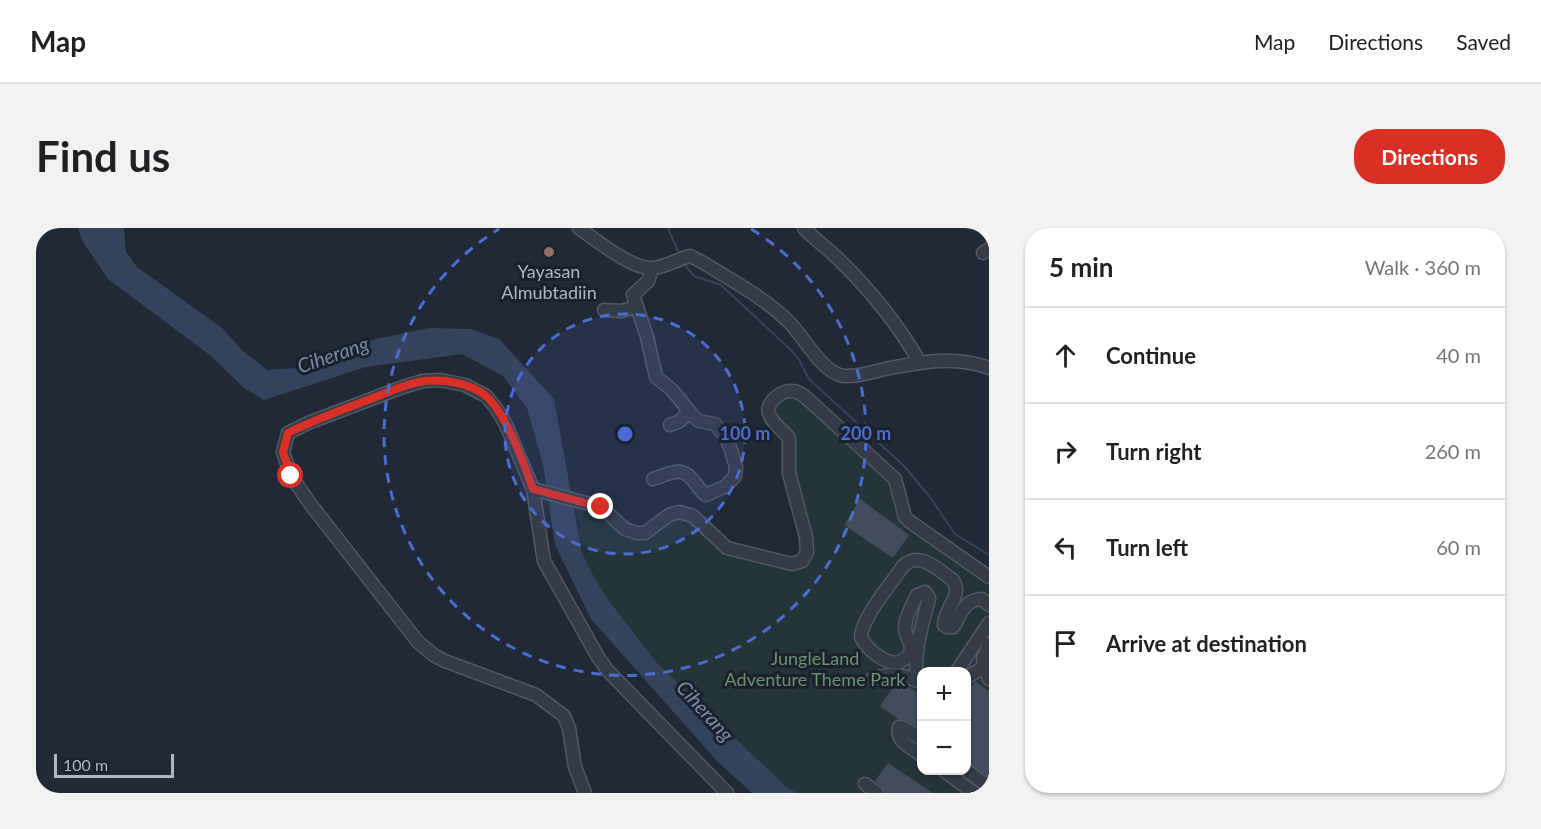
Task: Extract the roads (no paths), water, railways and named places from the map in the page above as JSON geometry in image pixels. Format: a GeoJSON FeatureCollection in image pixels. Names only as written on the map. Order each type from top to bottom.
{"type":"FeatureCollection","features":[{"type":"Feature","properties":{"kind":"street"},"geometry":{"type":"LineString","coordinates":[[579,228],[628,260],[643,267],[652,268],[692,257],[702,262],[778,312],[824,363],[837,374],[862,375],[933,360],[962,361],[989,368]]}},
{"type":"Feature","properties":{"kind":"street"},"geometry":{"type":"LineString","coordinates":[[804,228],[832,253],[873,298],[903,334],[920,363]]}},
{"type":"Feature","properties":{"kind":"street"},"geometry":{"type":"LineString","coordinates":[[652,268],[648,281],[633,294],[647,337],[654,374],[660,382],[672,390],[689,412],[699,420],[716,424],[721,429],[734,459],[735,476],[726,486],[706,495],[690,476],[683,472],[675,471],[653,479]]}},
{"type":"Feature","properties":{"kind":"street"},"geometry":{"type":"LineString","coordinates":[[604,310],[621,311],[637,307]]}},
{"type":"Feature","properties":{"kind":"street"},"geometry":{"type":"LineString","coordinates":[[585,793],[575,767],[569,728],[564,716],[536,695],[445,662],[418,642],[291,476],[283,452],[288,433],[308,423],[423,381],[440,380],[465,385],[486,396],[506,425],[539,490],[544,561],[598,657],[608,671],[727,793]]}},
{"type":"Feature","properties":{"kind":"street"},"geometry":{"type":"LineString","coordinates":[[539,490],[601,507],[626,530],[637,533],[645,533],[669,515],[679,512],[693,516],[727,548],[792,564],[802,561],[807,552],[806,537],[789,473],[789,438],[770,417],[769,412],[774,398],[783,392],[793,391],[812,403],[895,479],[905,517],[909,521],[989,577]]}},
{"type":"Feature","properties":{"kind":"street"},"geometry":{"type":"LineString","coordinates":[[670,425],[680,421],[689,412]]}},
{"type":"Feature","properties":{"kind":"street"},"geometry":{"type":"LineString","coordinates":[[917,676],[915,670],[920,628],[929,598],[926,592],[918,596],[905,624],[905,631],[911,645],[905,659],[898,663],[888,661],[870,650],[861,637],[870,615],[903,566],[911,560],[921,559],[953,580],[957,593],[944,619],[944,625],[947,627],[955,624],[969,601],[982,599],[989,605]]}},
{"type":"Feature","properties":{"kind":"street"},"geometry":{"type":"LineString","coordinates":[[960,667],[989,623]]}},
{"type":"Feature","properties":{"kind":"street"},"geometry":{"type":"LineString","coordinates":[[971,677],[987,673],[983,659],[989,644]]}},
{"type":"Feature","properties":{"kind":"street"},"geometry":{"type":"LineString","coordinates":[[872,679],[884,675],[904,674],[917,682]]}},
{"type":"Feature","properties":{"kind":"street"},"geometry":{"type":"LineString","coordinates":[[917,736],[905,728],[898,729],[897,733],[902,741],[917,752]]}},
{"type":"Feature","properties":{"kind":"street"},"geometry":{"type":"LineString","coordinates":[[949,775],[974,793]]}},
{"type":"Feature","properties":{"kind":"street"},"geometry":{"type":"LineString","coordinates":[[963,785],[966,775]]}},
{"type":"Feature","properties":{"kind":"street"},"geometry":{"type":"LineString","coordinates":[[971,775],[989,787]]}},
{"type":"Feature","properties":{"kind":"street"},"geometry":{"type":"LineString","coordinates":[[865,784],[877,793]]}},
{"type":"Feature","properties":{"kind":"water"},"geometry":{"type":"Polygon","coordinates":[[[78,228],[124,228],[126,252],[137,267],[222,328],[242,350],[267,370],[312,367],[372,340],[429,328],[471,329],[499,339],[554,399],[582,553],[609,601],[658,664],[784,785],[797,793],[752,793],[717,761],[591,619],[555,545],[543,465],[527,408],[503,376],[462,354],[366,367],[264,400],[244,388],[211,356],[108,279],[83,242],[78,228]]]}},
{"type":"Feature","properties":{"kind":"waterway"},"geometry":{"type":"LineString","coordinates":[[668,228],[680,256]]}},
{"type":"Feature","properties":{"kind":"waterway","name":"Ciherang"},"geometry":{"type":"LineString","coordinates":[[117,264],[142,286]]}},
{"type":"Feature","properties":{"kind":"waterway"},"geometry":{"type":"LineString","coordinates":[[684,264],[694,276],[721,285],[791,350],[809,379],[904,466],[930,497],[955,534],[989,555]]}},
{"type":"Feature","properties":{"kind":"waterway","name":"Ciherang"},"geometry":{"type":"LineString","coordinates":[[158,299],[180,316]]}},
{"type":"Feature","properties":{"kind":"place","name":"Yayasan Almubtadiin"},"geometry":{"type":"Point","coordinates":[549,252]}},
{"type":"Feature","properties":{"kind":"park label","name":"JungleLand Adventure Theme Park"},"geometry":{"type":"Point","coordinates":[815,669]}}]}
